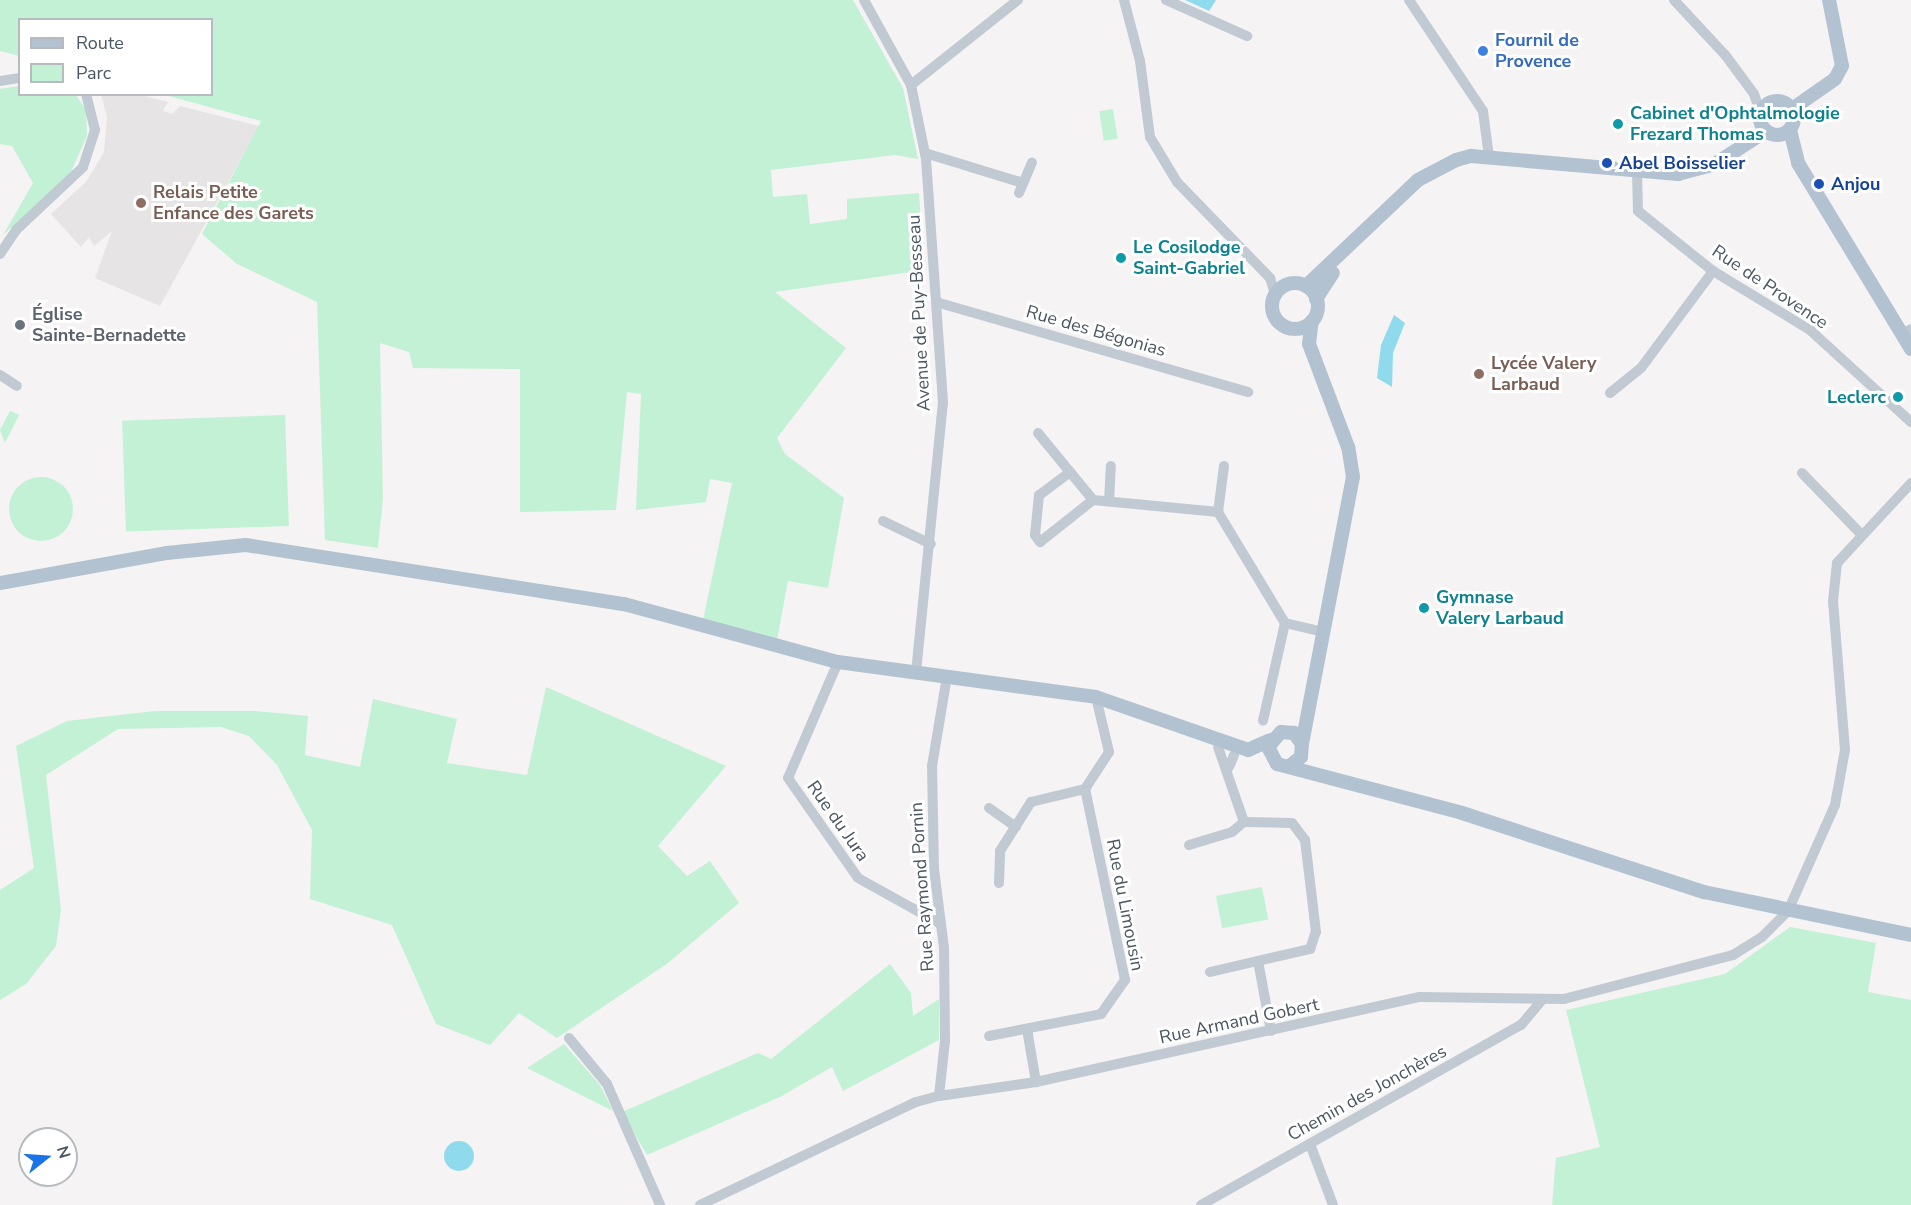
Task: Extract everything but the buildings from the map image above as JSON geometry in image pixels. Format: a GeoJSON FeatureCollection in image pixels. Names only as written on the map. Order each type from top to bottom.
{"type":"FeatureCollection","features":[{"type":"Feature","properties":{"kind":"main road"},"geometry":{"type":"LineString","coordinates":[[1829,0],[1842,66],[1834,79],[1792,109],[1790,130],[1798,163],[1907,331],[1911,349]]}},
{"type":"Feature","properties":{"kind":"main road"},"geometry":{"type":"LineString","coordinates":[[1766,130],[1761,114],[1777,101],[1792,109]]}},
{"type":"Feature","properties":{"kind":"main road"},"geometry":{"type":"LineString","coordinates":[[1306,286],[1418,180],[1456,160],[1489,157],[1678,174],[1705,168],[1766,130]]}},
{"type":"Feature","properties":{"kind":"main road"},"geometry":{"type":"LineString","coordinates":[[1766,130],[1778,135],[1790,130]]}},
{"type":"Feature","properties":{"kind":"main road"},"geometry":{"type":"LineString","coordinates":[[1309,344],[1316,299],[1325,282],[1420,187],[1449,169],[1489,157]]}},
{"type":"Feature","properties":{"kind":"main road"},"geometry":{"type":"LineString","coordinates":[[1291,765],[1301,757],[1306,713],[1353,477],[1348,447],[1309,344],[1274,317],[1275,293],[1293,283],[1306,286],[1316,299]]}},
{"type":"Feature","properties":{"kind":"main road"},"geometry":{"type":"LineString","coordinates":[[1292,329],[1312,321]]}},
{"type":"Feature","properties":{"kind":"main road"},"geometry":{"type":"LineString","coordinates":[[0,583],[167,553],[246,545],[624,604],[838,662],[1096,697],[1248,750],[1287,731],[1306,713]]}},
{"type":"Feature","properties":{"kind":"main road"},"geometry":{"type":"LineString","coordinates":[[1287,731],[1302,744]]}},
{"type":"Feature","properties":{"kind":"main road"},"geometry":{"type":"LineString","coordinates":[[1202,734],[1232,761],[1272,760],[1462,813],[1704,892],[1911,935]]}},
{"type":"Feature","properties":{"kind":"main road"},"geometry":{"type":"LineString","coordinates":[[1270,740],[1272,760]]}},
{"type":"Feature","properties":{"kind":"street","name":"Avenue de Puy-Besseau"},"geometry":{"type":"LineString","coordinates":[[864,0],[911,85],[925,153],[943,402],[931,544],[916,672]]}},
{"type":"Feature","properties":{"kind":"street"},"geometry":{"type":"LineString","coordinates":[[911,85],[1018,0]]}},
{"type":"Feature","properties":{"kind":"street"},"geometry":{"type":"LineString","coordinates":[[1124,0],[1140,61],[1150,137],[1177,182],[1270,278],[1275,293]]}},
{"type":"Feature","properties":{"kind":"street"},"geometry":{"type":"LineString","coordinates":[[1166,0],[1247,36]]}},
{"type":"Feature","properties":{"kind":"street"},"geometry":{"type":"LineString","coordinates":[[1409,0],[1483,111],[1489,157]]}},
{"type":"Feature","properties":{"kind":"street"},"geometry":{"type":"LineString","coordinates":[[1674,0],[1726,56],[1754,94],[1761,114]]}},
{"type":"Feature","properties":{"kind":"street"},"geometry":{"type":"LineString","coordinates":[[0,81],[18,78]]}},
{"type":"Feature","properties":{"kind":"street"},"geometry":{"type":"LineString","coordinates":[[0,254],[16,230],[83,167],[95,130],[86,96]]}},
{"type":"Feature","properties":{"kind":"street"},"geometry":{"type":"LineString","coordinates":[[925,153],[1021,188],[1032,163]]}},
{"type":"Feature","properties":{"kind":"street","name":"Rue de Provence"},"geometry":{"type":"LineString","coordinates":[[1637,171],[1638,212],[1713,271],[1810,330],[1911,422]]}},
{"type":"Feature","properties":{"kind":"street"},"geometry":{"type":"LineString","coordinates":[[1610,393],[1641,368],[1713,271]]}},
{"type":"Feature","properties":{"kind":"street","name":"Rue des Bégonias"},"geometry":{"type":"LineString","coordinates":[[936,302],[1248,392]]}},
{"type":"Feature","properties":{"kind":"street"},"geometry":{"type":"LineString","coordinates":[[0,375],[17,386]]}},
{"type":"Feature","properties":{"kind":"street"},"geometry":{"type":"LineString","coordinates":[[1038,433],[1093,500]]}},
{"type":"Feature","properties":{"kind":"street"},"geometry":{"type":"LineString","coordinates":[[1109,501],[1110,466]]}},
{"type":"Feature","properties":{"kind":"street"},"geometry":{"type":"LineString","coordinates":[[1224,466],[1218,512],[1285,623],[1263,722]]}},
{"type":"Feature","properties":{"kind":"street"},"geometry":{"type":"LineString","coordinates":[[1070,472],[1039,495],[1035,535],[1040,542],[1093,500],[1218,512]]}},
{"type":"Feature","properties":{"kind":"street"},"geometry":{"type":"LineString","coordinates":[[1802,473],[1860,533]]}},
{"type":"Feature","properties":{"kind":"street"},"geometry":{"type":"LineString","coordinates":[[1788,910],[1842,780],[1833,580],[1837,563],[1860,533],[1911,483]]}},
{"type":"Feature","properties":{"kind":"street"},"geometry":{"type":"LineString","coordinates":[[883,521],[931,544]]}},
{"type":"Feature","properties":{"kind":"street"},"geometry":{"type":"LineString","coordinates":[[1285,623],[1323,632]]}},
{"type":"Feature","properties":{"kind":"street","name":"Rue du Jura"},"geometry":{"type":"LineString","coordinates":[[838,662],[788,778],[858,878],[941,924]]}},
{"type":"Feature","properties":{"kind":"street","name":"Rue Raymond Pornin"},"geometry":{"type":"LineString","coordinates":[[939,1096],[945,1041],[932,765],[947,676]]}},
{"type":"Feature","properties":{"kind":"street"},"geometry":{"type":"LineString","coordinates":[[999,883],[1000,851],[1031,802],[1085,789],[1109,752],[1096,697]]}},
{"type":"Feature","properties":{"kind":"street"},"geometry":{"type":"LineString","coordinates":[[1232,761],[1244,822]]}},
{"type":"Feature","properties":{"kind":"street","name":"Rue du Limousin"},"geometry":{"type":"LineString","coordinates":[[989,1036],[1101,1014],[1125,980],[1085,789]]}},
{"type":"Feature","properties":{"kind":"street"},"geometry":{"type":"LineString","coordinates":[[989,808],[1016,827]]}},
{"type":"Feature","properties":{"kind":"street"},"geometry":{"type":"LineString","coordinates":[[1189,845],[1232,832],[1244,822],[1292,823],[1305,840],[1316,932],[1310,949],[1210,972]]}},
{"type":"Feature","properties":{"kind":"street","name":"Rue Armand Gobert"},"geometry":{"type":"LineString","coordinates":[[700,1205],[916,1102],[939,1096],[1036,1082],[1420,997],[1541,1001],[1713,963],[1762,937],[1788,910]]}},
{"type":"Feature","properties":{"kind":"street"},"geometry":{"type":"LineString","coordinates":[[1258,961],[1271,1031]]}},
{"type":"Feature","properties":{"kind":"street","name":"Chemin des Jonchères"},"geometry":{"type":"LineString","coordinates":[[1200,1205],[1521,1025],[1541,1001]]}},
{"type":"Feature","properties":{"kind":"street"},"geometry":{"type":"LineString","coordinates":[[1027,1029],[1036,1082]]}},
{"type":"Feature","properties":{"kind":"street"},"geometry":{"type":"LineString","coordinates":[[569,1038],[607,1084],[623,1128],[660,1205]]}},
{"type":"Feature","properties":{"kind":"street"},"geometry":{"type":"LineString","coordinates":[[1310,1143],[1333,1205]]}},
{"type":"Feature","properties":{"kind":"shaded area","name":"Relais Petite Enfance des Garets"},"geometry":{"type":"Polygon","coordinates":[[[101,96],[145,96],[168,102],[163,111],[172,114],[180,106],[259,126],[160,306],[95,278],[112,231],[94,246],[89,237],[81,247],[51,214],[86,182],[104,152],[107,117],[101,96]]]}},
{"type":"Feature","properties":{"kind":"green space"},"geometry":{"type":"Polygon","coordinates":[[[0,0],[853,0],[903,88],[918,159],[895,155],[771,170],[773,197],[807,194],[810,224],[847,219],[847,199],[919,193],[924,270],[775,292],[846,348],[777,438],[785,454],[844,498],[828,588],[788,581],[777,640],[703,620],[732,483],[710,479],[706,502],[636,510],[641,394],[627,392],[616,510],[520,512],[520,369],[413,368],[409,352],[380,343],[383,498],[378,548],[325,540],[317,302],[237,264],[202,234],[261,121],[169,96],[213,96],[213,18],[18,18],[18,56],[0,51],[0,0]]]}},
{"type":"Feature","properties":{"kind":"green space"},"geometry":{"type":"Polygon","coordinates":[[[18,86],[18,96],[77,96],[86,110],[87,136],[70,174],[3,235],[33,183],[12,146],[0,144],[0,89],[18,86]]]}},
{"type":"Feature","properties":{"kind":"green space"},"geometry":{"type":"Polygon","coordinates":[[[1113,109],[1118,139],[1104,141],[1099,111],[1113,109]]]}},
{"type":"Feature","properties":{"kind":"green space"},"geometry":{"type":"Polygon","coordinates":[[[10,411],[19,415],[5,443],[0,430],[10,411]]]}},
{"type":"Feature","properties":{"kind":"green space"},"geometry":{"type":"Polygon","coordinates":[[[285,415],[289,526],[126,532],[122,421],[285,415]]]}},
{"type":"Feature","properties":{"kind":"green space"},"geometry":{"type":"Polygon","coordinates":[[[35,477],[47,477],[64,486],[71,497],[73,509],[71,521],[64,532],[47,541],[35,541],[23,536],[14,527],[9,515],[9,503],[14,491],[23,482],[35,477]]]}},
{"type":"Feature","properties":{"kind":"green space"},"geometry":{"type":"Polygon","coordinates":[[[546,687],[726,766],[658,846],[687,876],[710,861],[739,903],[668,963],[557,1038],[519,1013],[490,1045],[436,1024],[392,925],[310,899],[312,830],[277,765],[249,736],[221,727],[118,729],[46,775],[61,910],[56,946],[26,984],[0,1000],[0,890],[34,868],[16,746],[67,721],[155,711],[255,711],[308,716],[305,755],[360,767],[373,699],[457,719],[447,763],[527,775],[546,687]]]}},
{"type":"Feature","properties":{"kind":"green space"},"geometry":{"type":"Polygon","coordinates":[[[1262,887],[1268,919],[1222,928],[1216,896],[1262,887]]]}},
{"type":"Feature","properties":{"kind":"green space"},"geometry":{"type":"Polygon","coordinates":[[[1790,927],[1876,943],[1868,992],[1911,1000],[1911,1205],[1552,1205],[1556,1158],[1600,1147],[1566,1010],[1725,974],[1790,927]]]}},
{"type":"Feature","properties":{"kind":"green space"},"geometry":{"type":"Polygon","coordinates":[[[890,964],[911,993],[913,1016],[939,999],[939,1040],[843,1091],[832,1067],[780,1097],[647,1155],[622,1112],[758,1053],[771,1059],[890,964]]]}},
{"type":"Feature","properties":{"kind":"green space"},"geometry":{"type":"Polygon","coordinates":[[[564,1044],[600,1085],[613,1111],[527,1068],[564,1044]]]}},
{"type":"Feature","properties":{"kind":"water"},"geometry":{"type":"Polygon","coordinates":[[[1185,0],[1216,0],[1209,11],[1185,0]]]}},
{"type":"Feature","properties":{"kind":"water"},"geometry":{"type":"Polygon","coordinates":[[[1394,315],[1405,323],[1393,353],[1392,387],[1377,378],[1381,345],[1394,315]]]}},
{"type":"Feature","properties":{"kind":"water"},"geometry":{"type":"Polygon","coordinates":[[[459,1141],[470,1145],[474,1156],[470,1167],[459,1171],[448,1167],[444,1156],[448,1145],[459,1141]]]}},
{"type":"Feature","properties":{"kind":"place","name":"Fournil de Provence"},"geometry":{"type":"Point","coordinates":[1483,51]}},
{"type":"Feature","properties":{"kind":"place","name":"Cabinet d'Ophtalmologie Frezard Thomas"},"geometry":{"type":"Point","coordinates":[1618,124]}},
{"type":"Feature","properties":{"kind":"place","name":"Abel Boisselier"},"geometry":{"type":"Point","coordinates":[1607,163]}},
{"type":"Feature","properties":{"kind":"place","name":"Anjou"},"geometry":{"type":"Point","coordinates":[1819,184]}},
{"type":"Feature","properties":{"kind":"place","name":"Relais Petite Enfance des Garets"},"geometry":{"type":"Point","coordinates":[141,203]}},
{"type":"Feature","properties":{"kind":"place","name":"Le Cosilodge Saint-Gabriel"},"geometry":{"type":"Point","coordinates":[1121,258]}},
{"type":"Feature","properties":{"kind":"place","name":"Église Sainte-Bernadette"},"geometry":{"type":"Point","coordinates":[20,325]}},
{"type":"Feature","properties":{"kind":"place","name":"Lycée Valery Larbaud"},"geometry":{"type":"Point","coordinates":[1479,374]}},
{"type":"Feature","properties":{"kind":"place","name":"Leclerc"},"geometry":{"type":"Point","coordinates":[1898,397]}},
{"type":"Feature","properties":{"kind":"place","name":"Gymnase Valery Larbaud"},"geometry":{"type":"Point","coordinates":[1424,608]}}]}
